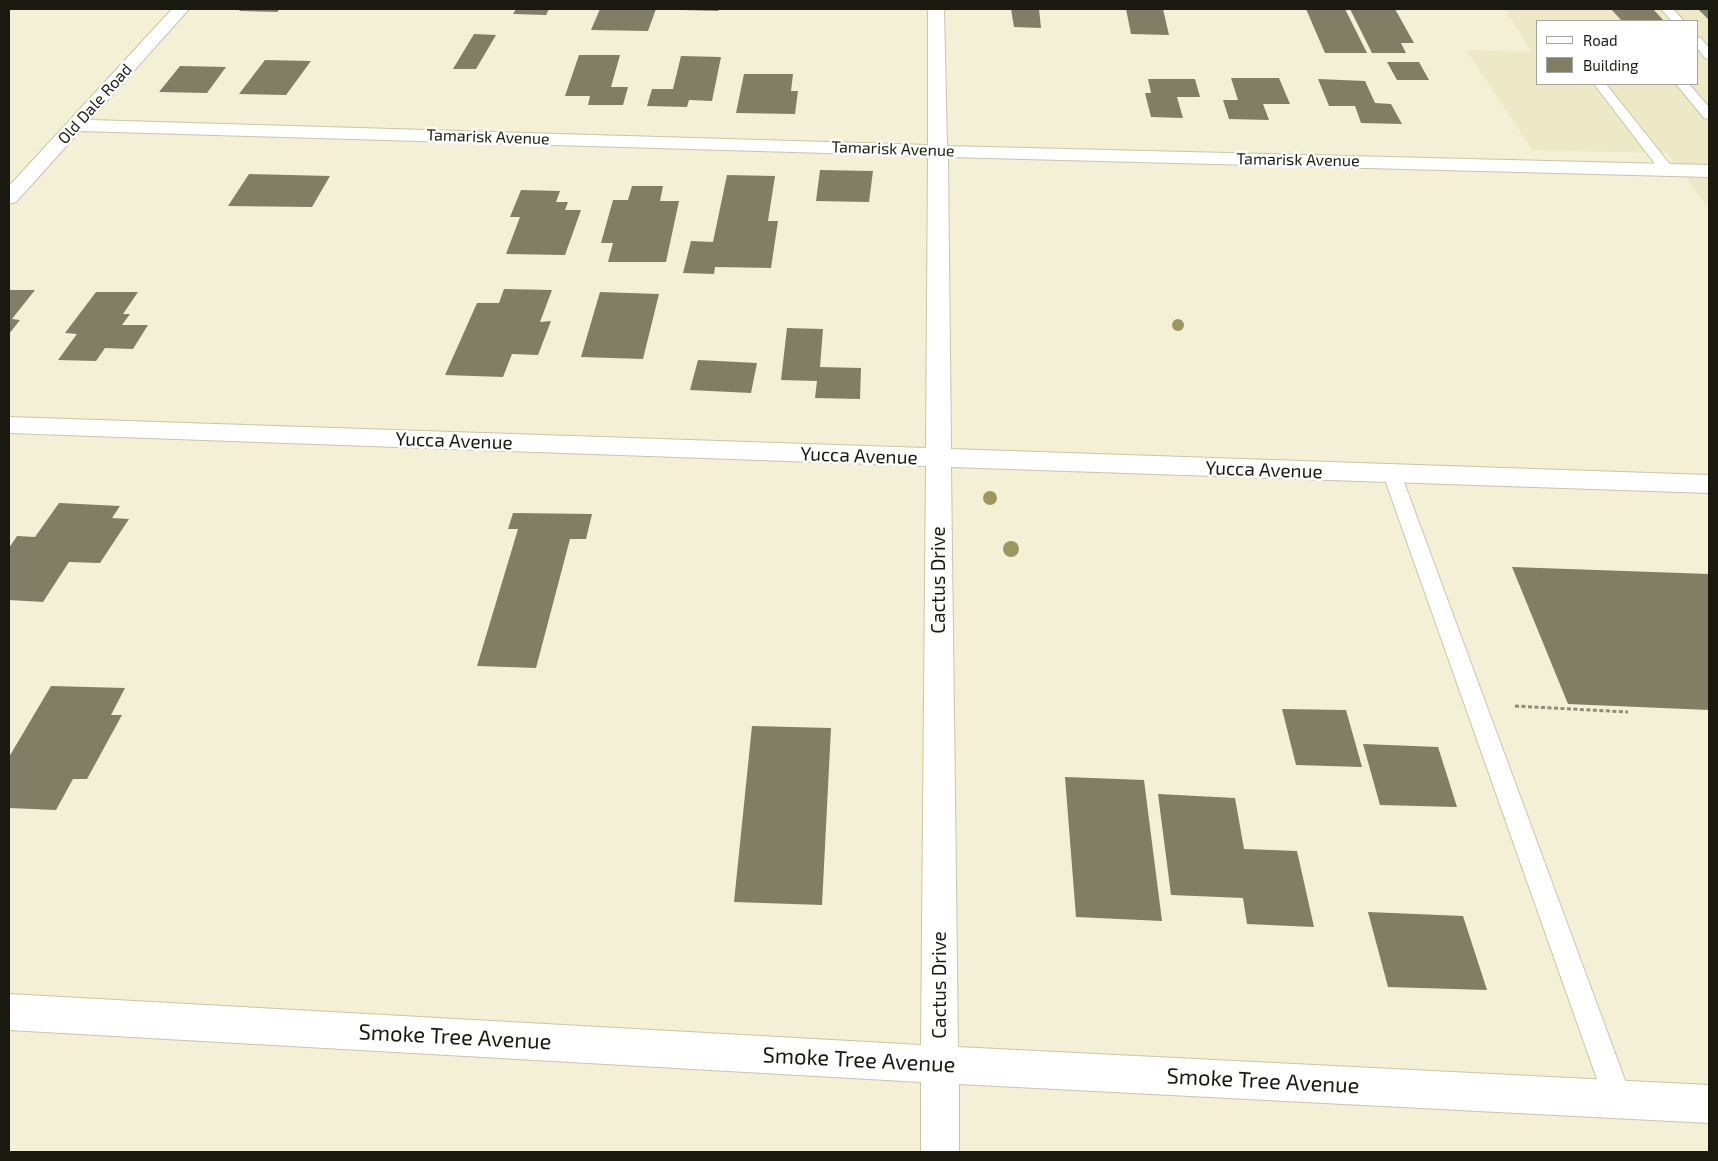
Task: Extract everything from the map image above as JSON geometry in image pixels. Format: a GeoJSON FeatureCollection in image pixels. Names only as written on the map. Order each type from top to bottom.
{"type":"FeatureCollection","features":[{"type":"Feature","properties":{"kind":"street","name":"Old Dale Road"},"geometry":{"type":"LineString","coordinates":[[13,189],[77,125],[181,9]]}},
{"type":"Feature","properties":{"kind":"street","name":"Cactus Drive"},"geometry":{"type":"LineString","coordinates":[[936,9],[938,151],[940,1152]]}},
{"type":"Feature","properties":{"kind":"street","name":"Tamarisk Avenue"},"geometry":{"type":"LineString","coordinates":[[77,125],[938,151],[1709,171]]}},
{"type":"Feature","properties":{"kind":"street","name":"Yucca Avenue"},"geometry":{"type":"LineString","coordinates":[[9,425],[939,459],[1709,484]]}},
{"type":"Feature","properties":{"kind":"street","name":"Smoke Tree Avenue"},"geometry":{"type":"LineString","coordinates":[[9,1012],[940,1065],[1709,1104]]}},
{"type":"Feature","properties":{"kind":"lane"},"geometry":{"type":"LineString","coordinates":[[1667,9],[1677,20]]}},
{"type":"Feature","properties":{"kind":"lane"},"geometry":{"type":"LineString","coordinates":[[1698,43],[1709,55]]}},
{"type":"Feature","properties":{"kind":"lane"},"geometry":{"type":"LineString","coordinates":[[1601,85],[1667,170]]}},
{"type":"Feature","properties":{"kind":"lane"},"geometry":{"type":"LineString","coordinates":[[1683,85],[1709,115]]}},
{"type":"Feature","properties":{"kind":"lane"},"geometry":{"type":"LineString","coordinates":[[1392,474],[1618,1099]]}},
{"type":"Feature","properties":{"kind":"path"},"geometry":{"type":"LineString","coordinates":[[1512,706],[1628,712]]}},
{"type":"Feature","properties":{"kind":"shaded area"},"geometry":{"type":"Polygon","coordinates":[[[1505,9],[1709,9],[1709,208],[1666,153],[1532,150],[1466,50],[1531,52],[1505,9]]]}},
{"type":"Feature","properties":{"kind":"building"},"geometry":{"type":"Polygon","coordinates":[[[241,9],[280,9],[277,12],[239,11],[241,9]]]}},
{"type":"Feature","properties":{"kind":"building"},"geometry":{"type":"Polygon","coordinates":[[[516,9],[549,9],[546,15],[513,14],[516,9]]]}},
{"type":"Feature","properties":{"kind":"building"},"geometry":{"type":"Polygon","coordinates":[[[600,9],[656,9],[648,31],[591,30],[600,9]]]}},
{"type":"Feature","properties":{"kind":"building"},"geometry":{"type":"Polygon","coordinates":[[[680,9],[719,9],[718,11],[680,9]]]}},
{"type":"Feature","properties":{"kind":"building"},"geometry":{"type":"Polygon","coordinates":[[[1011,9],[1039,9],[1041,28],[1014,27],[1011,9]]]}},
{"type":"Feature","properties":{"kind":"building"},"geometry":{"type":"Polygon","coordinates":[[[1126,9],[1163,9],[1169,35],[1131,34],[1126,9]]]}},
{"type":"Feature","properties":{"kind":"building"},"geometry":{"type":"Polygon","coordinates":[[[1306,9],[1345,9],[1367,53],[1325,53],[1306,9]]]}},
{"type":"Feature","properties":{"kind":"building"},"geometry":{"type":"Polygon","coordinates":[[[1350,9],[1395,9],[1414,43],[1401,43],[1406,53],[1372,53],[1350,9]]]}},
{"type":"Feature","properties":{"kind":"building"},"geometry":{"type":"Polygon","coordinates":[[[1611,9],[1653,9],[1663,20],[1621,20],[1611,9]]]}},
{"type":"Feature","properties":{"kind":"building"},"geometry":{"type":"Polygon","coordinates":[[[1698,9],[1709,9],[1709,20],[1698,9]]]}},
{"type":"Feature","properties":{"kind":"building"},"geometry":{"type":"Polygon","coordinates":[[[474,34],[496,35],[476,69],[453,69],[474,34]]]}},
{"type":"Feature","properties":{"kind":"building"},"geometry":{"type":"Polygon","coordinates":[[[579,55],[620,55],[611,87],[628,87],[623,105],[588,105],[590,96],[565,96],[579,55]]]}},
{"type":"Feature","properties":{"kind":"building"},"geometry":{"type":"Polygon","coordinates":[[[681,56],[721,57],[712,101],[689,100],[687,107],[647,106],[652,89],[673,89],[681,56]]]}},
{"type":"Feature","properties":{"kind":"building"},"geometry":{"type":"Polygon","coordinates":[[[265,60],[311,61],[286,95],[239,94],[265,60]]]}},
{"type":"Feature","properties":{"kind":"building"},"geometry":{"type":"Polygon","coordinates":[[[1387,62],[1419,62],[1429,80],[1397,80],[1387,62]]]}},
{"type":"Feature","properties":{"kind":"building"},"geometry":{"type":"Polygon","coordinates":[[[180,66],[226,67],[207,93],[159,92],[180,66]]]}},
{"type":"Feature","properties":{"kind":"building"},"geometry":{"type":"Polygon","coordinates":[[[744,74],[793,74],[791,91],[798,91],[795,114],[736,113],[744,74]]]}},
{"type":"Feature","properties":{"kind":"building"},"geometry":{"type":"Polygon","coordinates":[[[1231,78],[1279,78],[1290,104],[1263,104],[1269,120],[1229,119],[1223,100],[1238,100],[1231,78]]]}},
{"type":"Feature","properties":{"kind":"building"},"geometry":{"type":"Polygon","coordinates":[[[1148,79],[1195,79],[1200,97],[1177,97],[1183,118],[1151,117],[1145,93],[1151,93],[1148,79]]]}},
{"type":"Feature","properties":{"kind":"building"},"geometry":{"type":"Polygon","coordinates":[[[1318,79],[1365,81],[1375,103],[1391,104],[1402,124],[1361,123],[1355,106],[1329,106],[1318,79]]]}},
{"type":"Feature","properties":{"kind":"building"},"geometry":{"type":"Polygon","coordinates":[[[820,170],[873,171],[869,202],[816,201],[820,170]]]}},
{"type":"Feature","properties":{"kind":"building"},"geometry":{"type":"Polygon","coordinates":[[[249,174],[330,176],[312,207],[228,206],[249,174]]]}},
{"type":"Feature","properties":{"kind":"building"},"geometry":{"type":"Polygon","coordinates":[[[727,175],[775,176],[768,221],[778,221],[771,268],[715,267],[714,274],[683,273],[691,241],[713,242],[727,175]]]}},
{"type":"Feature","properties":{"kind":"building"},"geometry":{"type":"Polygon","coordinates":[[[632,186],[663,186],[660,201],[679,201],[666,262],[608,262],[613,243],[601,243],[613,200],[628,200],[632,186]]]}},
{"type":"Feature","properties":{"kind":"building"},"geometry":{"type":"Polygon","coordinates":[[[521,190],[560,191],[556,202],[568,202],[565,210],[581,210],[565,255],[506,254],[520,217],[510,217],[521,190]]]}},
{"type":"Feature","properties":{"kind":"building"},"geometry":{"type":"Polygon","coordinates":[[[504,289],[552,290],[540,322],[551,321],[538,355],[512,354],[503,377],[445,375],[477,303],[499,303],[504,289]]]}},
{"type":"Feature","properties":{"kind":"building"},"geometry":{"type":"Polygon","coordinates":[[[9,290],[35,290],[12,319],[20,320],[9,334],[9,290]]]}},
{"type":"Feature","properties":{"kind":"building"},"geometry":{"type":"Polygon","coordinates":[[[96,292],[138,292],[123,314],[130,314],[122,325],[148,325],[133,349],[105,348],[96,361],[58,360],[77,334],[65,333],[96,292]]]}},
{"type":"Feature","properties":{"kind":"building"},"geometry":{"type":"Polygon","coordinates":[[[600,292],[659,294],[643,359],[581,357],[600,292]]]}},
{"type":"Feature","properties":{"kind":"building"},"geometry":{"type":"Polygon","coordinates":[[[787,328],[823,329],[820,367],[861,368],[860,399],[815,398],[817,381],[781,380],[787,328]]]}},
{"type":"Feature","properties":{"kind":"building"},"geometry":{"type":"Polygon","coordinates":[[[698,360],[757,363],[751,393],[690,390],[698,360]]]}},
{"type":"Feature","properties":{"kind":"building"},"geometry":{"type":"Polygon","coordinates":[[[59,503],[120,506],[112,518],[129,519],[100,563],[69,562],[43,602],[9,600],[9,548],[17,536],[35,537],[59,503]]]}},
{"type":"Feature","properties":{"kind":"building"},"geometry":{"type":"Polygon","coordinates":[[[513,513],[592,514],[586,539],[570,539],[536,668],[477,666],[518,529],[508,529],[513,513]]]}},
{"type":"Feature","properties":{"kind":"building"},"geometry":{"type":"Polygon","coordinates":[[[1512,567],[1709,574],[1709,710],[1568,704],[1512,567]]]}},
{"type":"Feature","properties":{"kind":"building"},"geometry":{"type":"Polygon","coordinates":[[[51,686],[125,688],[111,715],[122,715],[87,779],[73,779],[56,810],[9,808],[9,757],[51,686]]]}},
{"type":"Feature","properties":{"kind":"building"},"geometry":{"type":"Polygon","coordinates":[[[1282,709],[1346,710],[1362,767],[1296,765],[1282,709]]]}},
{"type":"Feature","properties":{"kind":"building"},"geometry":{"type":"Polygon","coordinates":[[[752,726],[831,728],[822,905],[734,902],[752,726]]]}},
{"type":"Feature","properties":{"kind":"building"},"geometry":{"type":"Polygon","coordinates":[[[1363,744],[1438,747],[1457,807],[1380,805],[1363,744]]]}},
{"type":"Feature","properties":{"kind":"building"},"geometry":{"type":"Polygon","coordinates":[[[1065,777],[1144,780],[1162,921],[1076,917],[1065,777]]]}},
{"type":"Feature","properties":{"kind":"building"},"geometry":{"type":"Polygon","coordinates":[[[1158,794],[1235,798],[1244,849],[1297,851],[1314,927],[1247,924],[1243,898],[1171,895],[1158,794]]]}},
{"type":"Feature","properties":{"kind":"building"},"geometry":{"type":"Polygon","coordinates":[[[1368,912],[1463,916],[1487,990],[1388,987],[1368,912]]]}}]}
